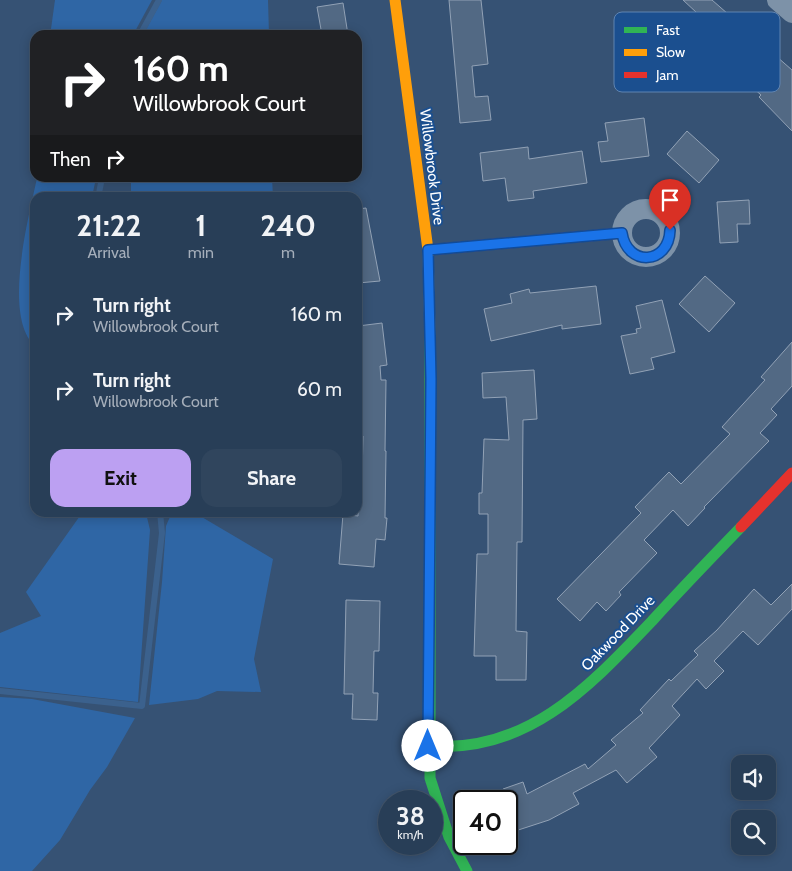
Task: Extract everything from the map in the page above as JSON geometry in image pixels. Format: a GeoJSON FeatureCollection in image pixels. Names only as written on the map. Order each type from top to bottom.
{"type":"FeatureCollection","features":[{"type":"Feature","properties":{"kind":"street","name":"Willowbrook Drive"},"geometry":{"type":"LineString","coordinates":[[395,0],[428,250],[431,379],[428,746],[430,778],[439,812],[451,841],[467,871]]}},
{"type":"Feature","properties":{"kind":"street"},"geometry":{"type":"LineString","coordinates":[[777,0],[792,12]]}},
{"type":"Feature","properties":{"kind":"street"},"geometry":{"type":"LineString","coordinates":[[428,250],[622,233]]}},
{"type":"Feature","properties":{"kind":"street","name":"Oakwood Drive"},"geometry":{"type":"LineString","coordinates":[[428,746],[463,748],[491,741],[529,727],[566,704],[600,675],[792,474]]}},
{"type":"Feature","properties":{"kind":"shaded area"},"geometry":{"type":"Polygon","coordinates":[[[55,0],[152,0],[136,30],[51,29],[55,0]]]}},
{"type":"Feature","properties":{"kind":"shaded area"},"geometry":{"type":"Polygon","coordinates":[[[162,0],[268,0],[269,30],[146,30],[162,0]]]}},
{"type":"Feature","properties":{"kind":"shaded area"},"geometry":{"type":"Polygon","coordinates":[[[36,182],[95,182],[93,192],[34,192],[36,182]]]}},
{"type":"Feature","properties":{"kind":"shaded area"},"geometry":{"type":"Polygon","coordinates":[[[131,182],[272,182],[273,192],[131,192],[131,182]]]}},
{"type":"Feature","properties":{"kind":"shaded area"},"geometry":{"type":"Polygon","coordinates":[[[30,211],[30,339],[25,332],[20,313],[19,290],[24,240],[30,211]]]}},
{"type":"Feature","properties":{"kind":"shaded area"},"geometry":{"type":"Polygon","coordinates":[[[79,517],[147,517],[150,530],[138,702],[0,687],[0,633],[41,616],[26,592],[79,517]]]}},
{"type":"Feature","properties":{"kind":"shaded area"},"geometry":{"type":"Polygon","coordinates":[[[170,517],[202,517],[273,559],[254,659],[261,692],[217,691],[198,699],[149,705],[166,526],[170,517]]]}},
{"type":"Feature","properties":{"kind":"shaded area"},"geometry":{"type":"Polygon","coordinates":[[[0,697],[32,699],[135,718],[107,767],[90,790],[60,840],[32,871],[0,871],[0,697]]]}},
{"type":"Feature","properties":{"kind":"building"},"geometry":{"type":"Polygon","coordinates":[[[449,0],[481,0],[488,64],[472,66],[475,97],[488,96],[491,120],[460,123],[449,0]]]}},
{"type":"Feature","properties":{"kind":"building"},"geometry":{"type":"Polygon","coordinates":[[[683,0],[712,0],[726,12],[696,12],[683,0]]]}},
{"type":"Feature","properties":{"kind":"building"},"geometry":{"type":"Polygon","coordinates":[[[343,3],[347,30],[321,30],[317,7],[343,3]]]}},
{"type":"Feature","properties":{"kind":"building"},"geometry":{"type":"Polygon","coordinates":[[[780,60],[792,70],[792,131],[759,97],[761,95],[758,92],[780,92],[780,60]]]}},
{"type":"Feature","properties":{"kind":"building"},"geometry":{"type":"Polygon","coordinates":[[[644,118],[649,156],[601,162],[598,142],[608,141],[605,123],[644,118]]]}},
{"type":"Feature","properties":{"kind":"building"},"geometry":{"type":"Polygon","coordinates":[[[687,131],[719,160],[699,183],[667,154],[687,131]]]}},
{"type":"Feature","properties":{"kind":"building"},"geometry":{"type":"Polygon","coordinates":[[[528,147],[529,159],[582,151],[587,183],[533,191],[534,198],[508,201],[505,178],[483,181],[480,153],[528,147]]]}},
{"type":"Feature","properties":{"kind":"building"},"geometry":{"type":"Polygon","coordinates":[[[749,200],[750,224],[737,224],[738,242],[720,243],[717,202],[749,200]]]}},
{"type":"Feature","properties":{"kind":"building"},"geometry":{"type":"Polygon","coordinates":[[[362,208],[366,208],[380,281],[362,283],[362,208]]]}},
{"type":"Feature","properties":{"kind":"building"},"geometry":{"type":"Polygon","coordinates":[[[705,276],[735,303],[709,332],[679,304],[705,276]]]}},
{"type":"Feature","properties":{"kind":"building"},"geometry":{"type":"Polygon","coordinates":[[[596,286],[601,324],[562,329],[562,325],[491,341],[484,309],[512,303],[510,294],[529,289],[530,293],[596,286]]]}},
{"type":"Feature","properties":{"kind":"building"},"geometry":{"type":"Polygon","coordinates":[[[662,300],[675,352],[651,358],[654,369],[630,374],[621,336],[637,333],[636,329],[641,328],[636,306],[662,300]]]}},
{"type":"Feature","properties":{"kind":"building"},"geometry":{"type":"Polygon","coordinates":[[[382,323],[387,365],[380,366],[381,380],[386,380],[385,518],[387,518],[385,540],[376,539],[374,567],[339,564],[343,517],[362,517],[362,326],[382,323]]]}},
{"type":"Feature","properties":{"kind":"building"},"geometry":{"type":"Polygon","coordinates":[[[792,342],[792,386],[771,409],[777,415],[760,433],[769,441],[704,507],[688,526],[673,510],[644,540],[657,553],[619,592],[621,595],[606,611],[597,602],[580,621],[557,599],[641,513],[635,507],[669,472],[681,484],[730,434],[722,427],[765,380],[761,377],[792,342]]]}},
{"type":"Feature","properties":{"kind":"building"},"geometry":{"type":"Polygon","coordinates":[[[534,370],[537,419],[523,420],[522,542],[517,542],[516,631],[527,632],[526,680],[496,680],[496,656],[474,656],[477,554],[488,554],[488,514],[479,514],[479,493],[482,493],[484,439],[509,440],[506,397],[483,398],[482,373],[534,370]]]}},
{"type":"Feature","properties":{"kind":"building"},"geometry":{"type":"Polygon","coordinates":[[[792,584],[792,609],[758,645],[743,631],[714,661],[724,671],[706,689],[697,679],[672,706],[680,715],[649,748],[657,757],[627,783],[616,770],[573,793],[579,804],[549,820],[518,830],[518,790],[503,789],[523,782],[527,794],[585,764],[588,769],[616,745],[611,740],[643,713],[640,710],[669,679],[671,681],[698,655],[694,651],[717,630],[754,589],[771,605],[792,584]]]}},
{"type":"Feature","properties":{"kind":"building"},"geometry":{"type":"Polygon","coordinates":[[[346,600],[380,601],[379,651],[374,651],[373,693],[378,693],[377,720],[352,719],[353,694],[344,694],[346,600]]]}},
{"type":"Feature","properties":{"kind":"waterway"},"geometry":{"type":"LineString","coordinates":[[143,30],[159,0]]}},
{"type":"Feature","properties":{"kind":"waterway"},"geometry":{"type":"LineString","coordinates":[[99,192],[101,182]]}},
{"type":"Feature","properties":{"kind":"waterway"},"geometry":{"type":"LineString","coordinates":[[0,691],[142,706],[162,533],[160,517]]}},
{"type":"Feature","properties":{"kind":"traffic: fast"},"geometry":{"type":"LineString","coordinates":[[430,334],[430,778],[449,837],[467,871]]}},
{"type":"Feature","properties":{"kind":"traffic: fast"},"geometry":{"type":"LineString","coordinates":[[428,746],[463,746],[496,739],[526,727],[554,711],[580,692],[604,670],[741,527]]}},
{"type":"Feature","properties":{"kind":"traffic: slow"},"geometry":{"type":"LineString","coordinates":[[395,0],[428,250],[430,334]]}},
{"type":"Feature","properties":{"kind":"traffic: jam"},"geometry":{"type":"LineString","coordinates":[[428,250],[622,233]]}},
{"type":"Feature","properties":{"kind":"traffic: jam"},"geometry":{"type":"LineString","coordinates":[[741,527],[792,473]]}},
{"type":"Feature","properties":{"kind":"route"},"geometry":{"type":"LineString","coordinates":[[428,746],[431,379],[428,250],[622,233],[623,241],[627,248],[632,253],[647,258],[662,252],[667,246],[670,230]]}}]}
